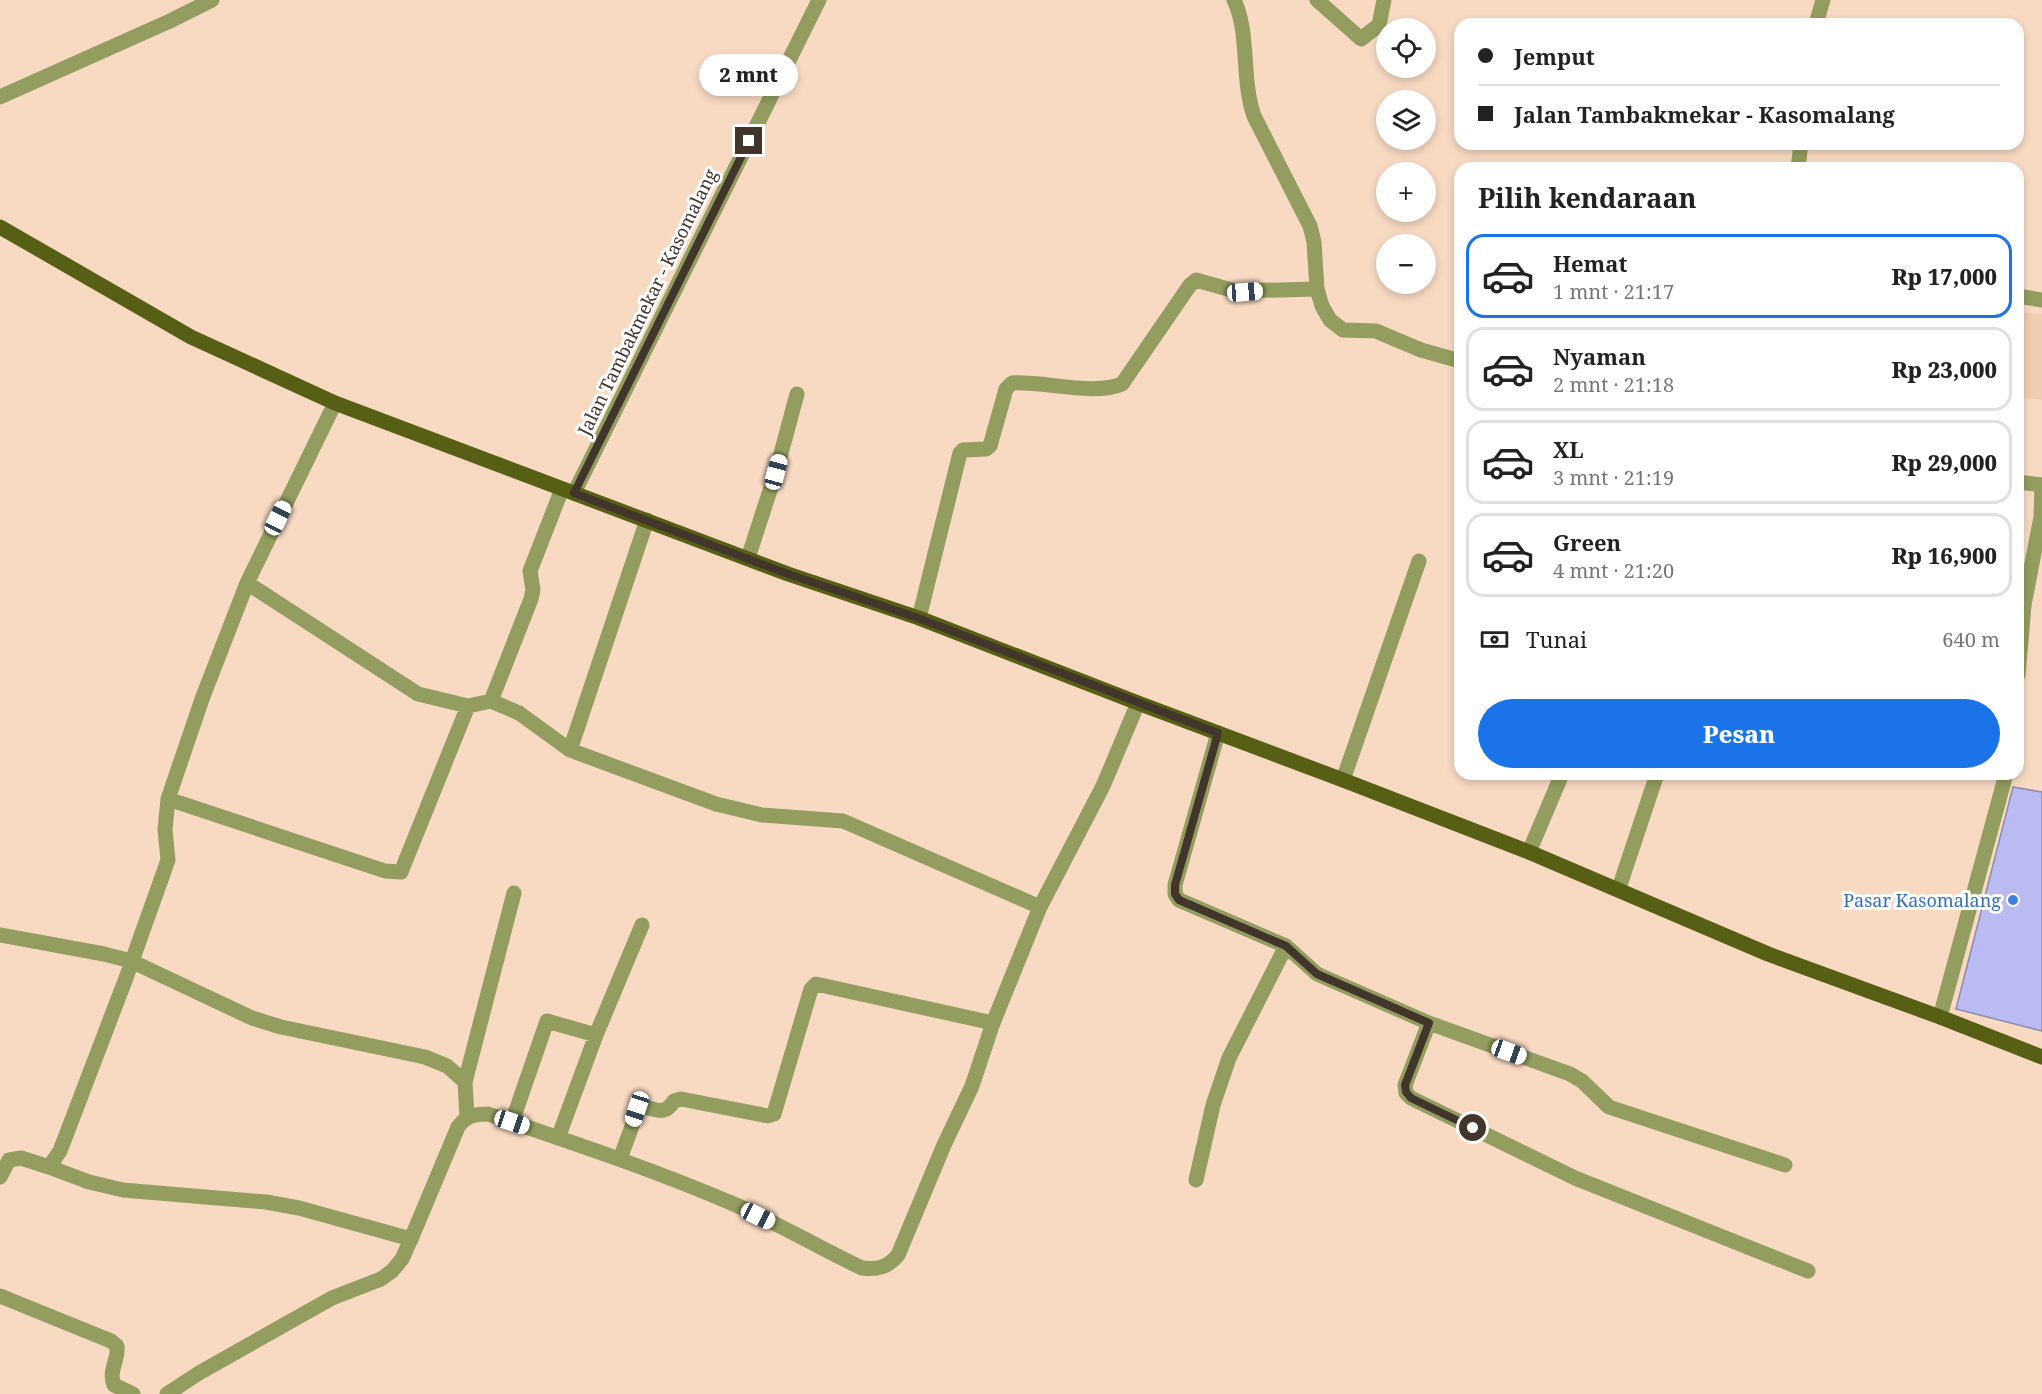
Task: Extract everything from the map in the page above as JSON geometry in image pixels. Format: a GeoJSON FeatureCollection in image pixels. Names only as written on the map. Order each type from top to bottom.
{"type":"FeatureCollection","features":[{"type":"Feature","properties":{"kind":"main road"},"geometry":{"type":"LineString","coordinates":[[0,227],[191,337],[335,403],[788,574],[918,618],[1343,780],[1619,888],[1768,954],[2042,1057]]}},
{"type":"Feature","properties":{"kind":"street"},"geometry":{"type":"LineString","coordinates":[[0,97],[212,0]]}},
{"type":"Feature","properties":{"kind":"street","name":"Jalan Tambakmekar - Kasomalang"},"geometry":{"type":"LineString","coordinates":[[491,701],[531,599],[533,590],[530,571],[568,491],[819,0]]}},
{"type":"Feature","properties":{"kind":"street"},"geometry":{"type":"LineString","coordinates":[[1233,0],[1240,19],[1248,100],[1310,226],[1314,242],[1317,289],[1322,306],[1330,320],[1343,330],[1376,331],[1421,350],[1454,359]]}},
{"type":"Feature","properties":{"kind":"street"},"geometry":{"type":"LineString","coordinates":[[1317,0],[1361,39],[1379,25],[1384,0]]}},
{"type":"Feature","properties":{"kind":"street"},"geometry":{"type":"LineString","coordinates":[[1818,18],[1823,0]]}},
{"type":"Feature","properties":{"kind":"street"},"geometry":{"type":"LineString","coordinates":[[918,618],[960,453],[967,449],[990,446],[1006,389],[1012,383],[1100,389],[1122,384],[1190,285],[1196,280],[1235,291],[1317,289]]}},
{"type":"Feature","properties":{"kind":"street"},"geometry":{"type":"LineString","coordinates":[[2024,297],[2042,300]]}},
{"type":"Feature","properties":{"kind":"street"},"geometry":{"type":"LineString","coordinates":[[748,558],[776,472],[797,394]]}},
{"type":"Feature","properties":{"kind":"street"},"geometry":{"type":"LineString","coordinates":[[49,1167],[62,1146],[168,860],[165,830],[168,799],[202,699],[247,583],[335,403]]}},
{"type":"Feature","properties":{"kind":"street"},"geometry":{"type":"LineString","coordinates":[[2024,483],[2042,485],[2041,517],[2024,592]]}},
{"type":"Feature","properties":{"kind":"street"},"geometry":{"type":"LineString","coordinates":[[570,750],[647,520]]}},
{"type":"Feature","properties":{"kind":"street"},"geometry":{"type":"LineString","coordinates":[[1343,780],[1419,561]]}},
{"type":"Feature","properties":{"kind":"street"},"geometry":{"type":"LineString","coordinates":[[247,583],[390,675],[403,686],[434,699],[468,706],[491,701],[519,713],[570,750],[736,810],[762,815],[843,821],[1040,907]]}},
{"type":"Feature","properties":{"kind":"street"},"geometry":{"type":"LineString","coordinates":[[167,1394],[199,1373],[332,1298],[381,1279],[392,1271],[402,1259],[454,1135],[467,1117],[478,1114],[488,1114],[620,1159],[738,1206],[862,1268],[873,1269],[891,1263],[898,1255],[972,1086],[993,1023],[1040,907],[1102,786],[1138,703]]}},
{"type":"Feature","properties":{"kind":"street"},"geometry":{"type":"LineString","coordinates":[[168,799],[385,871],[401,872],[468,706]]}},
{"type":"Feature","properties":{"kind":"street"},"geometry":{"type":"LineString","coordinates":[[1218,733],[1175,885],[1175,894],[1179,900],[1286,946],[1317,974],[1429,1023],[1570,1074],[1582,1081],[1609,1107],[1785,1165]]}},
{"type":"Feature","properties":{"kind":"street"},"geometry":{"type":"LineString","coordinates":[[1529,852],[1559,780]]}},
{"type":"Feature","properties":{"kind":"street"},"geometry":{"type":"LineString","coordinates":[[1619,888],[1655,780]]}},
{"type":"Feature","properties":{"kind":"street"},"geometry":{"type":"LineString","coordinates":[[1940,1017],[2004,780]]}},
{"type":"Feature","properties":{"kind":"street"},"geometry":{"type":"LineString","coordinates":[[467,1117],[465,1082],[514,893]]}},
{"type":"Feature","properties":{"kind":"street"},"geometry":{"type":"LineString","coordinates":[[558,1138],[596,1035],[642,925]]}},
{"type":"Feature","properties":{"kind":"street"},"geometry":{"type":"LineString","coordinates":[[0,935],[131,961],[252,1018],[281,1027],[425,1057],[447,1066],[465,1082]]}},
{"type":"Feature","properties":{"kind":"street"},"geometry":{"type":"LineString","coordinates":[[1196,1180],[1224,1071],[1286,946]]}},
{"type":"Feature","properties":{"kind":"street"},"geometry":{"type":"LineString","coordinates":[[620,1159],[639,1107],[664,1111],[674,1101],[681,1099],[768,1116],[774,1114],[811,989],[816,984],[993,1023]]}},
{"type":"Feature","properties":{"kind":"street"},"geometry":{"type":"LineString","coordinates":[[512,1122],[546,1021],[596,1035]]}},
{"type":"Feature","properties":{"kind":"street"},"geometry":{"type":"LineString","coordinates":[[1429,1023],[1405,1085],[1406,1092],[1411,1098],[1575,1178],[1808,1271]]}},
{"type":"Feature","properties":{"kind":"street"},"geometry":{"type":"LineString","coordinates":[[0,1177],[9,1160],[21,1158],[111,1188],[266,1202],[411,1239]]}},
{"type":"Feature","properties":{"kind":"street"},"geometry":{"type":"LineString","coordinates":[[0,1296],[111,1341],[117,1346],[118,1353],[111,1371],[111,1378],[114,1385],[133,1394]]}},
{"type":"Feature","properties":{"kind":"shaded area"},"geometry":{"type":"Polygon","coordinates":[[[2024,312],[2042,314],[2042,400],[2024,398],[2024,312]]]}},
{"type":"Feature","properties":{"kind":"building","name":"Pasar Kasomalang"},"geometry":{"type":"Polygon","coordinates":[[[2013,787],[2042,792],[2042,1031],[1956,1009],[2013,787]]]}},
{"type":"Feature","properties":{"kind":"place","name":"Pasar Kasomalang"},"geometry":{"type":"Point","coordinates":[2013,900]}},
{"type":"Feature","properties":{"kind":"route"},"geometry":{"type":"LineString","coordinates":[[749,141],[574,493],[788,574],[918,618],[1218,733],[1175,885],[1175,894],[1179,900],[1286,946],[1317,974],[1429,1023],[1405,1085],[1407,1095],[1473,1128]]}}]}
